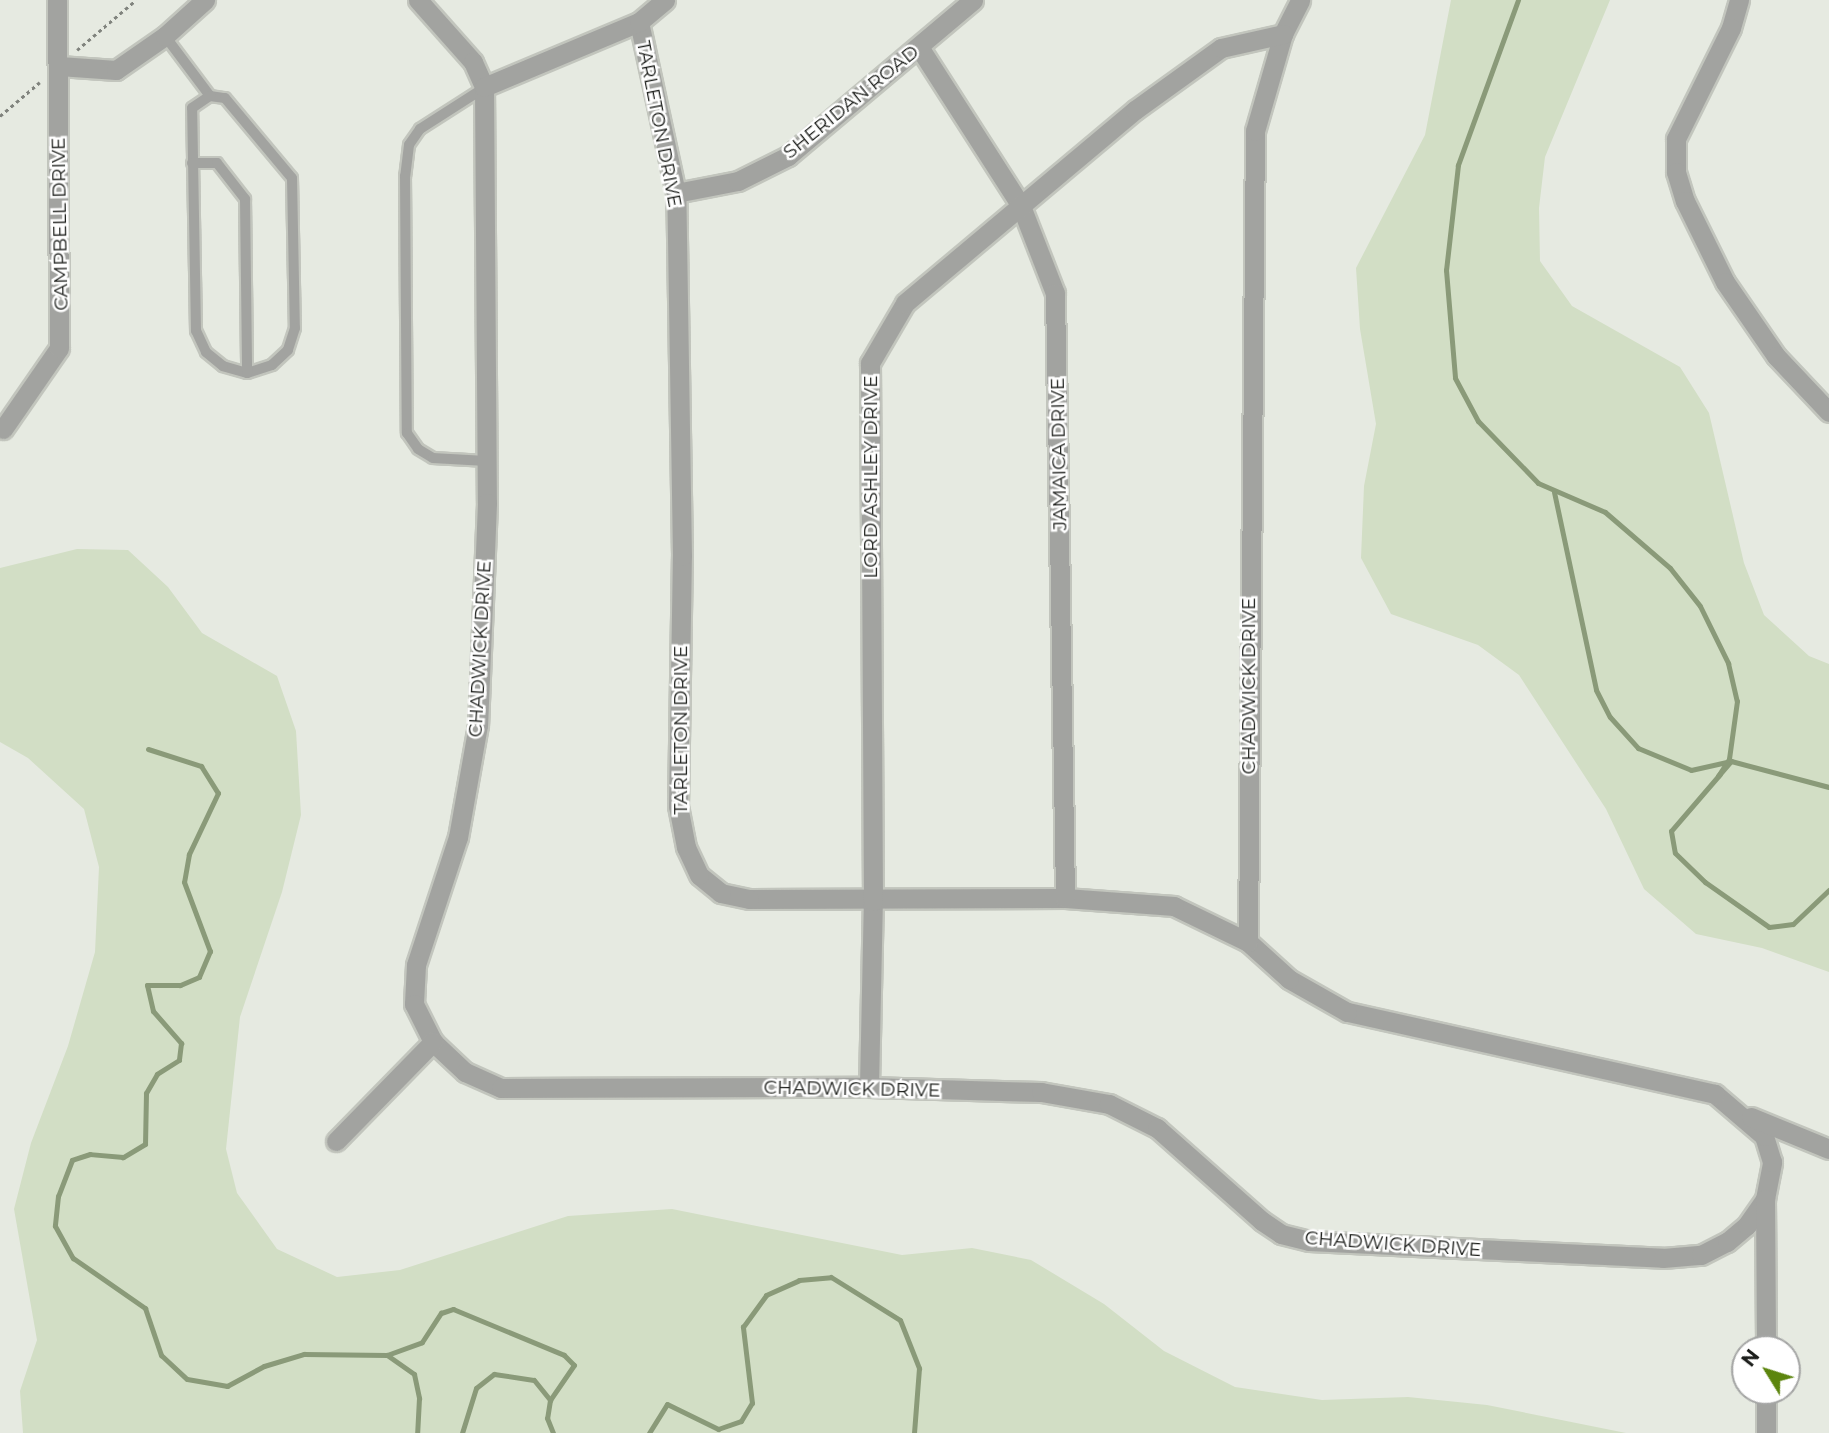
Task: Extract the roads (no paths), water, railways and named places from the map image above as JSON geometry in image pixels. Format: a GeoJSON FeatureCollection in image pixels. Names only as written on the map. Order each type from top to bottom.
{"type":"FeatureCollection","features":[{"type":"Feature","properties":{"kind":"street","name":"CAMPBELL DRIVE"},"geometry":{"type":"LineString","coordinates":[[3,429],[59,348],[57,0]]}},
{"type":"Feature","properties":{"kind":"street"},"geometry":{"type":"LineString","coordinates":[[58,66],[116,69],[165,36],[205,0]]}},
{"type":"Feature","properties":{"kind":"street","name":"CHADWICK DRIVE"},"geometry":{"type":"LineString","coordinates":[[418,0],[473,62],[484,88],[486,461],[478,725],[458,837],[416,965],[414,1004],[433,1042],[465,1072],[501,1088],[869,1087],[1041,1092],[1109,1104],[1157,1128],[1262,1221],[1281,1234],[1309,1241],[1662,1258],[1701,1255],[1727,1242],[1765,1199]]}},
{"type":"Feature","properties":{"kind":"street"},"geometry":{"type":"LineString","coordinates":[[484,88],[639,22],[665,0]]}},
{"type":"Feature","properties":{"kind":"street","name":"SHERIDAN ROAD"},"geometry":{"type":"LineString","coordinates":[[676,193],[738,181],[788,156],[973,0]]}},
{"type":"Feature","properties":{"kind":"street","name":"CHADWICK DRIVE"},"geometry":{"type":"LineString","coordinates":[[1248,942],[1252,182],[1255,131],[1283,34],[1300,0]]}},
{"type":"Feature","properties":{"kind":"street"},"geometry":{"type":"LineString","coordinates":[[1739,0],[1731,27],[1676,139],[1676,172],[1685,201],[1725,282],[1776,356],[1829,412]]}},
{"type":"Feature","properties":{"kind":"street","name":"TARLETON DRIVE"},"geometry":{"type":"LineString","coordinates":[[639,22],[676,193],[682,556],[678,806],[686,847],[699,875],[721,893],[749,899],[873,901],[1065,898],[1174,906],[1248,942]]}},
{"type":"Feature","properties":{"kind":"street","name":"LORD ASHLEY DRIVE"},"geometry":{"type":"LineString","coordinates":[[869,1087],[873,901],[870,363],[905,303],[1135,110],[1222,48],[1283,34]]}},
{"type":"Feature","properties":{"kind":"street","name":"JAMAICA DRIVE"},"geometry":{"type":"LineString","coordinates":[[919,47],[1021,206],[1055,293],[1065,898]]}},
{"type":"Feature","properties":{"kind":"street"},"geometry":{"type":"LineString","coordinates":[[1248,942],[1289,979],[1347,1012],[1715,1094],[1743,1114],[1763,1136],[1772,1162],[1765,1199],[1766,1335]]}},
{"type":"Feature","properties":{"kind":"street"},"geometry":{"type":"LineString","coordinates":[[336,1141],[433,1042]]}},
{"type":"Feature","properties":{"kind":"street"},"geometry":{"type":"LineString","coordinates":[[1743,1114],[1829,1149]]}},
{"type":"Feature","properties":{"kind":"street"},"geometry":{"type":"LineString","coordinates":[[1766,1405],[1766,1433]]}},
{"type":"Feature","properties":{"kind":"lane"},"geometry":{"type":"LineString","coordinates":[[165,36],[210,96],[225,99],[292,177],[295,196],[295,328],[288,350],[272,365],[247,373],[223,366],[206,352],[196,331],[192,108],[210,96]]}},
{"type":"Feature","properties":{"kind":"lane"},"geometry":{"type":"LineString","coordinates":[[484,88],[420,129],[409,145],[405,176],[407,433],[418,449],[433,458],[486,461]]}},
{"type":"Feature","properties":{"kind":"lane"},"geometry":{"type":"LineString","coordinates":[[192,163],[217,163],[245,199],[247,373]]}},
{"type":"Feature","properties":{"kind":"waterway"},"geometry":{"type":"LineString","coordinates":[[1518,0],[1458,165],[1446,270],[1455,378],[1478,421],[1538,483],[1605,512],[1670,568],[1700,606],[1728,663],[1737,701],[1729,759],[1718,776],[1731,761]]}},
{"type":"Feature","properties":{"kind":"waterway"},"geometry":{"type":"LineString","coordinates":[[1554,492],[1596,690],[1610,717],[1638,748],[1691,770],[1731,761],[1829,787]]}},
{"type":"Feature","properties":{"kind":"waterway"},"geometry":{"type":"LineString","coordinates":[[148,749],[201,766],[218,793],[189,854],[184,882],[210,951],[199,977],[180,985],[147,985],[153,1011],[181,1043],[179,1060],[157,1074],[146,1093],[145,1144],[123,1157],[90,1154],[72,1160],[58,1196],[55,1226],[73,1258],[145,1308],[161,1355],[187,1379],[227,1386],[264,1366],[304,1354],[387,1355],[422,1342],[441,1313],[453,1309],[564,1355],[574,1365],[550,1400],[547,1418],[553,1433]]}},
{"type":"Feature","properties":{"kind":"waterway"},"geometry":{"type":"LineString","coordinates":[[1720,774],[1671,831],[1675,853],[1705,882],[1769,927],[1793,924],[1829,890]]}},
{"type":"Feature","properties":{"kind":"waterway"},"geometry":{"type":"LineString","coordinates":[[649,1433],[667,1404],[718,1429],[741,1421],[752,1403],[743,1327],[766,1295],[799,1280],[831,1277],[900,1320],[919,1368],[914,1433]]}},
{"type":"Feature","properties":{"kind":"waterway"},"geometry":{"type":"LineString","coordinates":[[387,1355],[414,1374],[419,1398],[417,1433]]}},
{"type":"Feature","properties":{"kind":"waterway"},"geometry":{"type":"LineString","coordinates":[[462,1433],[476,1388],[494,1374],[534,1380],[550,1400]]}}]}
